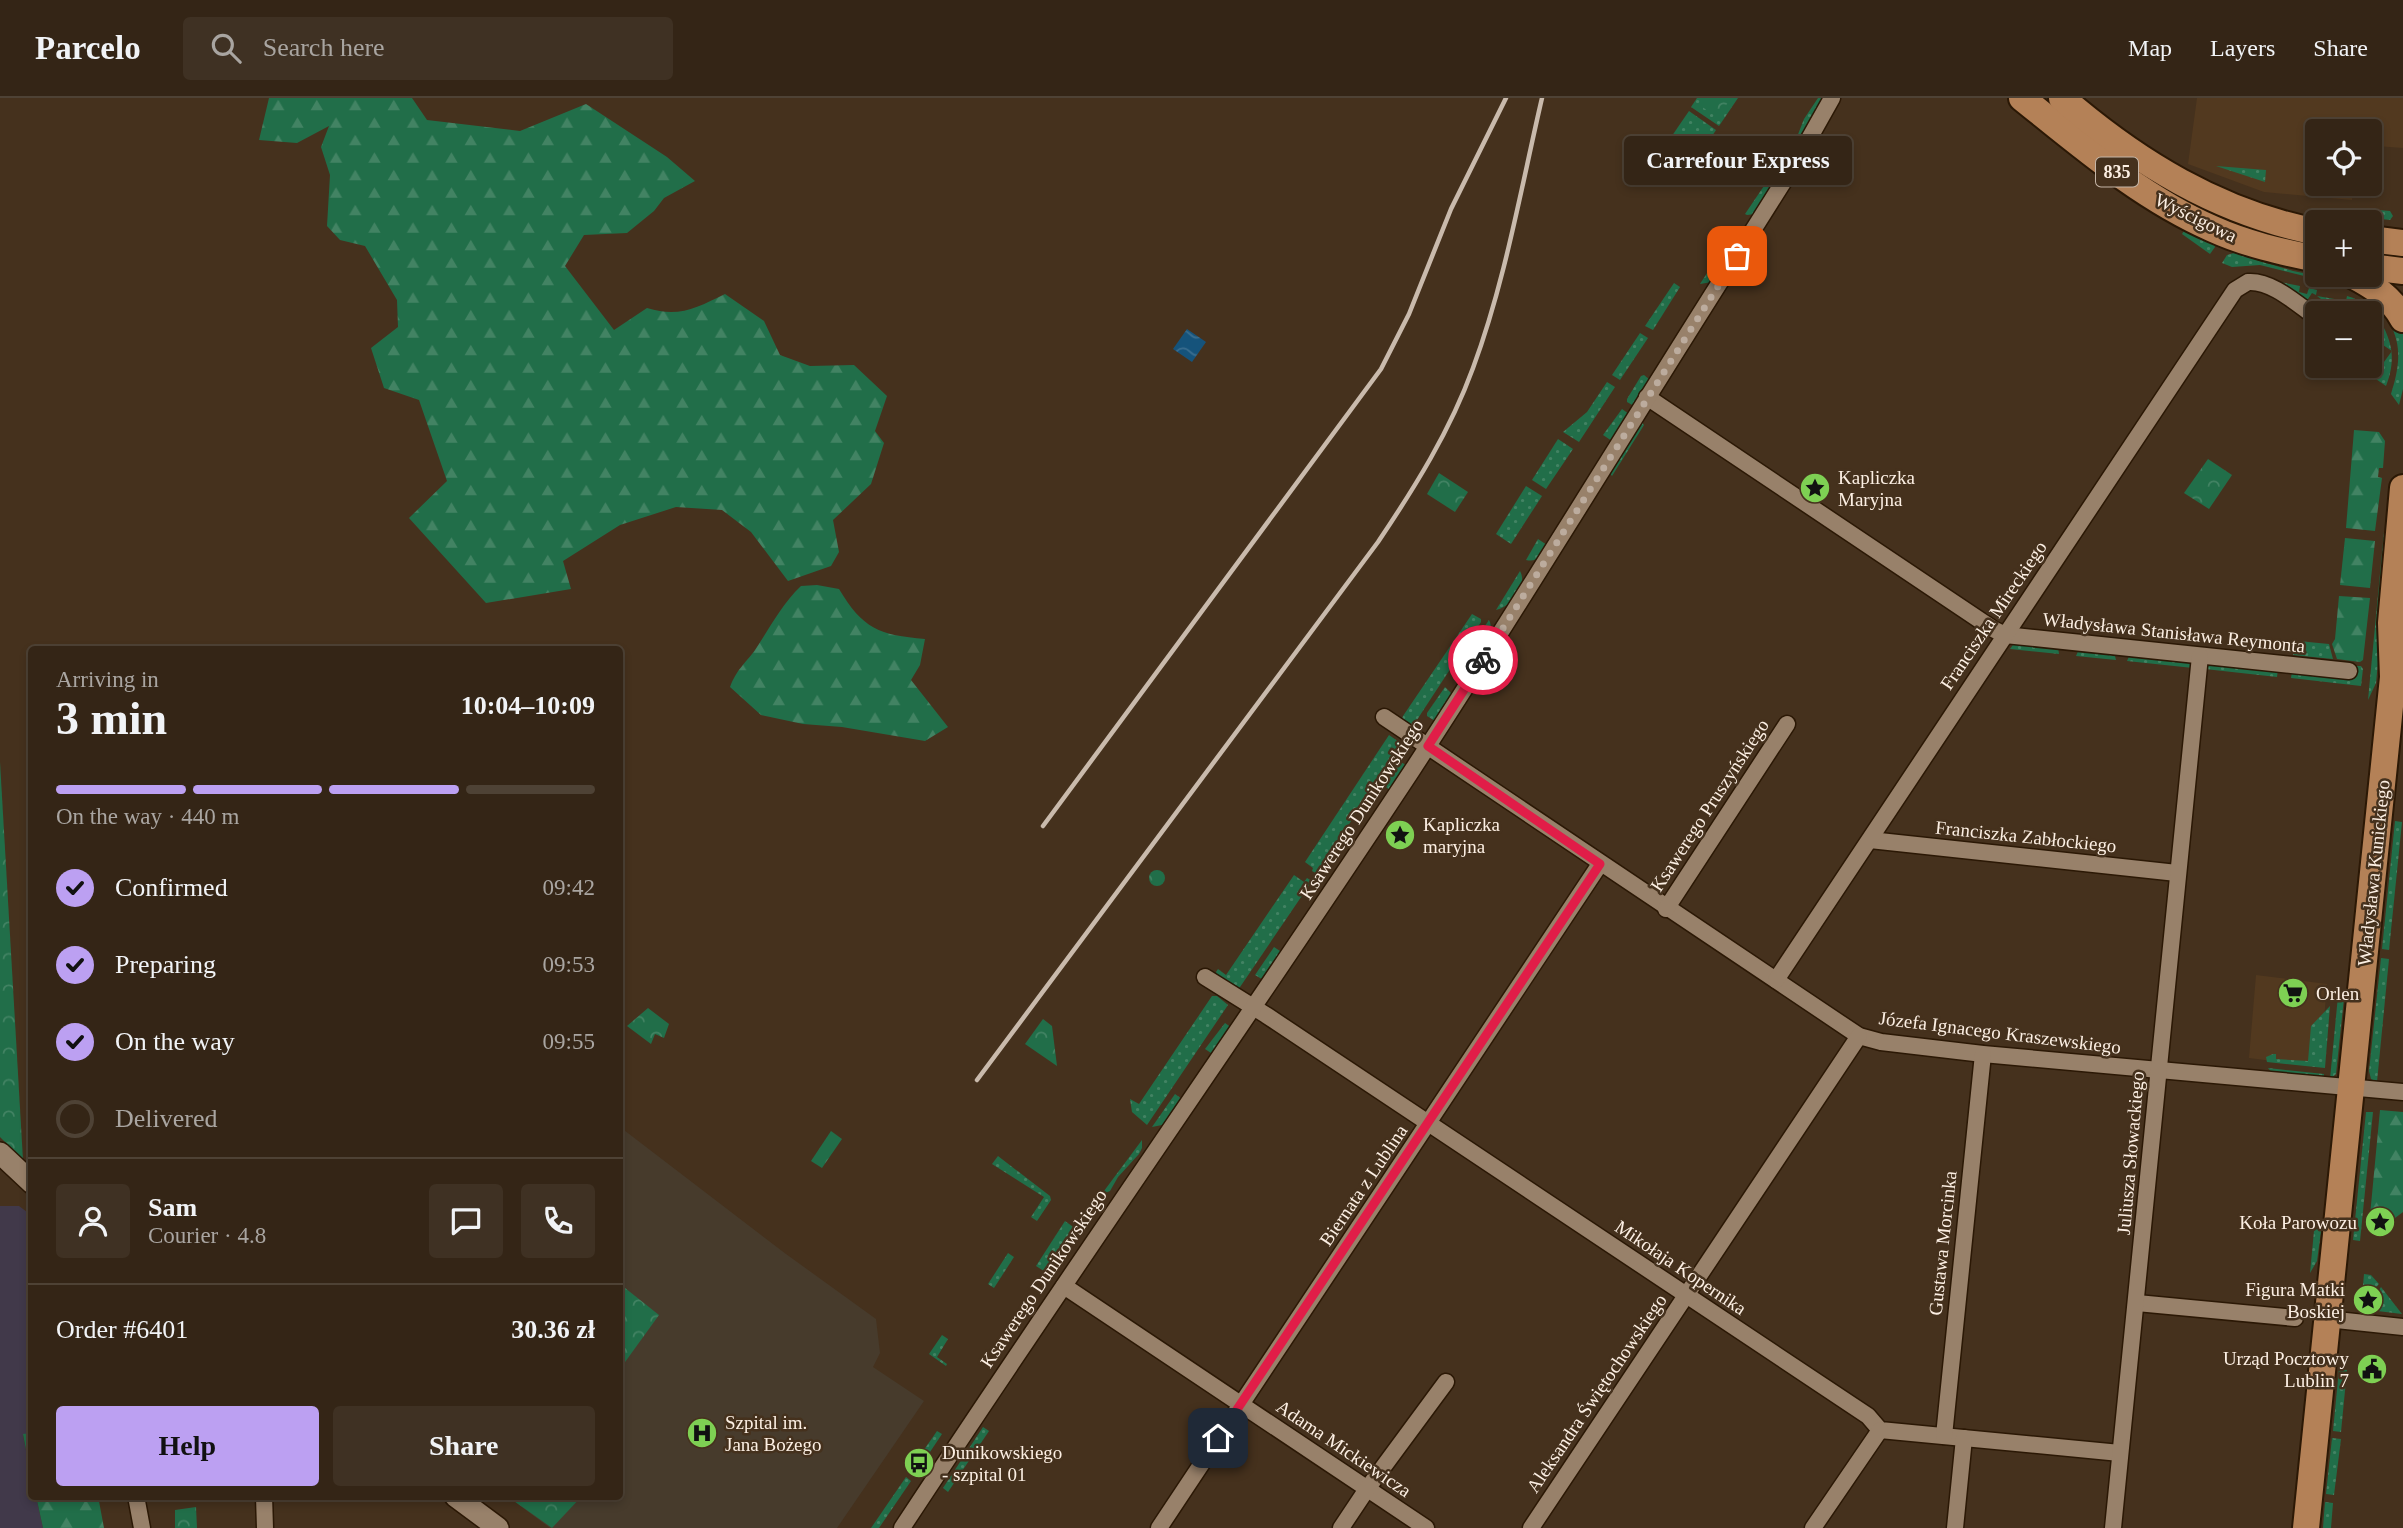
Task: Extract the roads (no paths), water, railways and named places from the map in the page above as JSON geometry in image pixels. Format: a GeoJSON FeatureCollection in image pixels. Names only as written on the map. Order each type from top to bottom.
{"type":"FeatureCollection","features":[{"type":"Feature","properties":{"kind":"main road","name":"Wyścigowa"},"geometry":{"type":"LineString","coordinates":[[2022,98],[2098,158],[2171,208],[2247,242],[2305,256]]}},
{"type":"Feature","properties":{"kind":"main road","name":"Wyścigowa"},"geometry":{"type":"LineString","coordinates":[[2062,98],[2101,132],[2162,173],[2201,194],[2281,224],[2305,229]]}},
{"type":"Feature","properties":{"kind":"main road"},"geometry":{"type":"LineString","coordinates":[[2382,238],[2403,232]]}},
{"type":"Feature","properties":{"kind":"main road"},"geometry":{"type":"LineString","coordinates":[[2382,241],[2403,243]]}},
{"type":"Feature","properties":{"kind":"main road"},"geometry":{"type":"LineString","coordinates":[[2382,268],[2403,271]]}},
{"type":"Feature","properties":{"kind":"main road"},"geometry":{"type":"LineString","coordinates":[[2374,287],[2403,319]]}},
{"type":"Feature","properties":{"kind":"main road","name":"Władysława Kunickiego"},"geometry":{"type":"LineString","coordinates":[[2306,1528],[2393,677],[2391,623],[2403,488]]}},
{"type":"Feature","properties":{"kind":"main road","name":"Władysława Kunickiego"},"geometry":{"type":"LineString","coordinates":[[2393,677],[2403,645]]}},
{"type":"Feature","properties":{"kind":"street","name":"Ksawerego Dunikowskiego"},"geometry":{"type":"LineString","coordinates":[[902,1528],[1254,1009],[1428,746],[1789,173],[1832,98]]}},
{"type":"Feature","properties":{"kind":"street","name":"Franciszka Mireckiego"},"geometry":{"type":"LineString","coordinates":[[1776,980],[2235,290],[2240,285],[2253,282],[2274,290],[2305,310]]}},
{"type":"Feature","properties":{"kind":"street","name":"Władysława Stanisława Reymonta"},"geometry":{"type":"LineString","coordinates":[[1647,397],[2005,635],[2348,671]]}},
{"type":"Feature","properties":{"kind":"street","name":"Juliusza Słowackiego"},"geometry":{"type":"LineString","coordinates":[[2113,1528],[2200,656]]}},
{"type":"Feature","properties":{"kind":"street","name":"Józefa Ignacego Kraszewskiego"},"geometry":{"type":"LineString","coordinates":[[1384,718],[1859,1036],[1881,1042],[1983,1054],[2158,1072],[2403,1092]]}},
{"type":"Feature","properties":{"kind":"street","name":"Ksawerego Pruszyńskiego"},"geometry":{"type":"LineString","coordinates":[[1666,909],[1787,724]]}},
{"type":"Feature","properties":{"kind":"street","name":"Franciszka Zabłockiego"},"geometry":{"type":"LineString","coordinates":[[1870,840],[2177,873]]}},
{"type":"Feature","properties":{"kind":"street","name":"Biernata z Lublina"},"geometry":{"type":"LineString","coordinates":[[1159,1528],[1600,864]]}},
{"type":"Feature","properties":{"kind":"street","name":"Mikołaja Kopernika"},"geometry":{"type":"LineString","coordinates":[[1205,977],[1868,1416],[1881,1430]]}},
{"type":"Feature","properties":{"kind":"street","name":"Aleksandra Świętochowskiego"},"geometry":{"type":"LineString","coordinates":[[1531,1528],[1859,1036]]}},
{"type":"Feature","properties":{"kind":"street","name":"Gustawa Morcinka"},"geometry":{"type":"LineString","coordinates":[[1944,1436],[1983,1054]]}},
{"type":"Feature","properties":{"kind":"street"},"geometry":{"type":"LineString","coordinates":[[0,1153],[28,1179]]}},
{"type":"Feature","properties":{"kind":"street","name":"Adama Mickiewicza"},"geometry":{"type":"LineString","coordinates":[[1064,1286],[1426,1528]]}},
{"type":"Feature","properties":{"kind":"street"},"geometry":{"type":"LineString","coordinates":[[2137,1303],[2295,1318]]}},
{"type":"Feature","properties":{"kind":"street"},"geometry":{"type":"LineString","coordinates":[[2327,1320],[2403,1327]]}},
{"type":"Feature","properties":{"kind":"street"},"geometry":{"type":"LineString","coordinates":[[1341,1528],[1446,1382]]}},
{"type":"Feature","properties":{"kind":"street"},"geometry":{"type":"LineString","coordinates":[[1812,1528],[1881,1430],[2120,1453]]}},
{"type":"Feature","properties":{"kind":"street"},"geometry":{"type":"LineString","coordinates":[[1955,1528],[1964,1438]]}},
{"type":"Feature","properties":{"kind":"street"},"geometry":{"type":"LineString","coordinates":[[137,1500],[142,1528]]}},
{"type":"Feature","properties":{"kind":"street"},"geometry":{"type":"LineString","coordinates":[[264,1500],[265,1528]]}},
{"type":"Feature","properties":{"kind":"street"},"geometry":{"type":"LineString","coordinates":[[460,1500],[498,1528]]}},
{"type":"Feature","properties":{"kind":"water"},"geometry":{"type":"Polygon","coordinates":[[[1187,329],[1206,342],[1192,362],[1173,349],[1187,329]]]}},
{"type":"Feature","properties":{"kind":"railway"},"geometry":{"type":"LineString","coordinates":[[1043,826],[1381,369],[1409,314],[1451,209],[1506,98]]}},
{"type":"Feature","properties":{"kind":"railway"},"geometry":{"type":"LineString","coordinates":[[977,1080],[1378,542],[1431,458],[1464,391],[1484,335],[1512,234],[1542,98]]}},
{"type":"Feature","properties":{"kind":"place","name":"Carrefour Express"},"geometry":{"type":"Point","coordinates":[1737,256]}},
{"type":"Feature","properties":{"kind":"place","name":"Kapliczka Maryjna"},"geometry":{"type":"Point","coordinates":[1815,488]}},
{"type":"Feature","properties":{"kind":"place","name":"Kapliczka maryjna"},"geometry":{"type":"Point","coordinates":[1400,835]}},
{"type":"Feature","properties":{"kind":"place","name":"Orlen"},"geometry":{"type":"Point","coordinates":[2293,993]}},
{"type":"Feature","properties":{"kind":"place","name":"Koła Parowozu"},"geometry":{"type":"Point","coordinates":[2380,1222]}},
{"type":"Feature","properties":{"kind":"place","name":"Figura Matki Boskiej"},"geometry":{"type":"Point","coordinates":[2368,1300]}},
{"type":"Feature","properties":{"kind":"place","name":"Urząd Pocztowy Lublin 7"},"geometry":{"type":"Point","coordinates":[2372,1369]}},
{"type":"Feature","properties":{"kind":"place","name":"Szpital im. Jana Bożego"},"geometry":{"type":"Point","coordinates":[702,1433]}},
{"type":"Feature","properties":{"kind":"place","name":"Dunikowskiego - szpital 01"},"geometry":{"type":"Point","coordinates":[919,1463]}}]}
